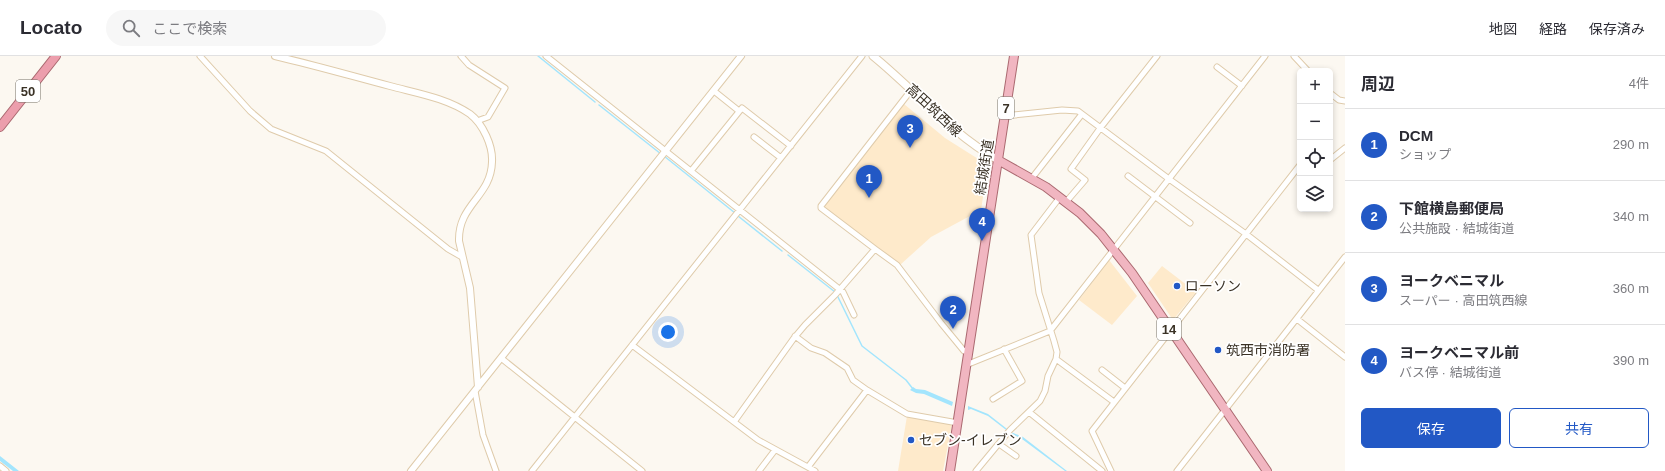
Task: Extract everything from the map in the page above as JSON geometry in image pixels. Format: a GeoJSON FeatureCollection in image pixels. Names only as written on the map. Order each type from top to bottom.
{"type":"FeatureCollection","features":[{"type":"Feature","properties":{"kind":"highway","name":"50"},"geometry":{"type":"LineString","coordinates":[[0,127],[56,56]]}},
{"type":"Feature","properties":{"kind":"main road","name":"高田筑西線"},"geometry":{"type":"LineString","coordinates":[[873,56],[912,89],[964,138],[998,160]]}},
{"type":"Feature","properties":{"kind":"main road","name":"結城街道"},"geometry":{"type":"LineString","coordinates":[[950,471],[1014,56]]}},
{"type":"Feature","properties":{"kind":"main road","name":"14"},"geometry":{"type":"LineString","coordinates":[[998,160],[1032,178],[1063,200],[1090,224],[1114,250],[1267,471]]}},
{"type":"Feature","properties":{"kind":"street"},"geometry":{"type":"LineString","coordinates":[[200,56],[250,111],[271,129],[326,151],[448,249],[462,256]]}},
{"type":"Feature","properties":{"kind":"street"},"geometry":{"type":"LineString","coordinates":[[275,56],[433,98],[460,108],[477,121],[489,145],[492,162],[487,185],[462,218],[458,234],[471,302],[476,389],[483,435],[496,471]]}},
{"type":"Feature","properties":{"kind":"street"},"geometry":{"type":"LineString","coordinates":[[461,56],[469,65],[505,88],[488,117],[477,121]]}},
{"type":"Feature","properties":{"kind":"street"},"geometry":{"type":"LineString","coordinates":[[546,56],[664,154],[691,171],[838,292],[843,292],[854,316]]}},
{"type":"Feature","properties":{"kind":"street"},"geometry":{"type":"LineString","coordinates":[[411,471],[741,56]]}},
{"type":"Feature","properties":{"kind":"street"},"geometry":{"type":"LineString","coordinates":[[532,471],[862,56]]}},
{"type":"Feature","properties":{"kind":"street"},"geometry":{"type":"LineString","coordinates":[[976,471],[1009,431],[1040,401],[1045,391],[1048,376],[1056,359],[1056,352],[1039,293],[1031,235],[1063,200],[1085,180],[1071,169],[1101,127],[1156,56]]}},
{"type":"Feature","properties":{"kind":"street"},"geometry":{"type":"LineString","coordinates":[[966,365],[1050,331],[1265,56]]}},
{"type":"Feature","properties":{"kind":"street"},"geometry":{"type":"LineString","coordinates":[[1294,56],[1305,68]]}},
{"type":"Feature","properties":{"kind":"street"},"geometry":{"type":"LineString","coordinates":[[1217,66],[1242,86]]}},
{"type":"Feature","properties":{"kind":"street"},"geometry":{"type":"LineString","coordinates":[[912,89],[821,206],[821,208],[897,264],[941,323],[964,351],[968,351]]}},
{"type":"Feature","properties":{"kind":"street"},"geometry":{"type":"LineString","coordinates":[[714,91],[739,111]]}},
{"type":"Feature","properties":{"kind":"street"},"geometry":{"type":"LineString","coordinates":[[1333,95],[1339,100],[1345,101]]}},
{"type":"Feature","properties":{"kind":"street"},"geometry":{"type":"LineString","coordinates":[[691,171],[742,108],[791,146]]}},
{"type":"Feature","properties":{"kind":"street"},"geometry":{"type":"LineString","coordinates":[[1005,116],[1062,110],[1078,111],[1169,180],[1246,234],[1318,290]]}},
{"type":"Feature","properties":{"kind":"street"},"geometry":{"type":"LineString","coordinates":[[1032,178],[1082,114]]}},
{"type":"Feature","properties":{"kind":"street"},"geometry":{"type":"LineString","coordinates":[[754,137],[781,158]]}},
{"type":"Feature","properties":{"kind":"street"},"geometry":{"type":"LineString","coordinates":[[1333,158],[1345,148]]}},
{"type":"Feature","properties":{"kind":"street"},"geometry":{"type":"LineString","coordinates":[[1111,471],[1092,431],[1297,168]]}},
{"type":"Feature","properties":{"kind":"street"},"geometry":{"type":"LineString","coordinates":[[1128,176],[1190,223]]}},
{"type":"Feature","properties":{"kind":"street"},"geometry":{"type":"LineString","coordinates":[[734,422],[795,336],[838,292],[875,249]]}},
{"type":"Feature","properties":{"kind":"street"},"geometry":{"type":"LineString","coordinates":[[1177,471],[1345,257]]}},
{"type":"Feature","properties":{"kind":"street"},"geometry":{"type":"LineString","coordinates":[[1297,319],[1345,356]]}},
{"type":"Feature","properties":{"kind":"street"},"geometry":{"type":"LineString","coordinates":[[795,336],[811,348],[825,353],[847,368],[853,380],[907,414],[958,423]]}},
{"type":"Feature","properties":{"kind":"street"},"geometry":{"type":"LineString","coordinates":[[632,345],[758,440],[815,471]]}},
{"type":"Feature","properties":{"kind":"street"},"geometry":{"type":"LineString","coordinates":[[993,400],[1022,382],[1004,349]]}},
{"type":"Feature","properties":{"kind":"street"},"geometry":{"type":"LineString","coordinates":[[501,358],[642,471]]}},
{"type":"Feature","properties":{"kind":"street"},"geometry":{"type":"LineString","coordinates":[[1056,359],[1114,402]]}},
{"type":"Feature","properties":{"kind":"street"},"geometry":{"type":"LineString","coordinates":[[1102,370],[1125,388]]}},
{"type":"Feature","properties":{"kind":"street"},"geometry":{"type":"LineString","coordinates":[[808,467],[867,390]]}},
{"type":"Feature","properties":{"kind":"street"},"geometry":{"type":"LineString","coordinates":[[1029,412],[1102,471]]}},
{"type":"Feature","properties":{"kind":"street"},"geometry":{"type":"LineString","coordinates":[[999,444],[1016,456]]}},
{"type":"Feature","properties":{"kind":"street"},"geometry":{"type":"LineString","coordinates":[[759,471],[775,450]]}},
{"type":"Feature","properties":{"kind":"street"},"geometry":{"type":"LineString","coordinates":[[0,466],[6,471]]}},
{"type":"Feature","properties":{"kind":"shaded area"},"geometry":{"type":"Polygon","coordinates":[[[904,104],[945,138],[983,162],[987,171],[981,210],[931,237],[900,265],[822,207],[904,104]]]}},
{"type":"Feature","properties":{"kind":"shaded area"},"geometry":{"type":"Polygon","coordinates":[[[1109,260],[1137,296],[1112,325],[1079,300],[1109,260]]]}},
{"type":"Feature","properties":{"kind":"shaded area"},"geometry":{"type":"Polygon","coordinates":[[[1162,266],[1196,292],[1173,320],[1148,283],[1162,266]]]}},
{"type":"Feature","properties":{"kind":"shaded area"},"geometry":{"type":"Polygon","coordinates":[[[907,416],[952,424],[943,471],[898,471],[907,416]]]}},
{"type":"Feature","properties":{"kind":"water"},"geometry":{"type":"Polygon","coordinates":[[[913,387],[916,389],[925,390],[953,402],[952,406],[924,394],[916,393],[910,390],[913,387]]]}},
{"type":"Feature","properties":{"kind":"water"},"geometry":{"type":"Polygon","coordinates":[[[968,406],[988,414],[1011,432],[1023,437],[1067,471],[1022,439],[1010,433],[988,416],[971,409],[968,410],[968,406]]]}},
{"type":"Feature","properties":{"kind":"water"},"geometry":{"type":"Polygon","coordinates":[[[0,456],[19,471],[13,471],[0,461],[0,456]]]}},
{"type":"Feature","properties":{"kind":"waterway"},"geometry":{"type":"LineString","coordinates":[[538,56],[595,102]]}},
{"type":"Feature","properties":{"kind":"waterway"},"geometry":{"type":"LineString","coordinates":[[599,105],[661,154]]}},
{"type":"Feature","properties":{"kind":"waterway"},"geometry":{"type":"LineString","coordinates":[[664,156],[735,213]]}},
{"type":"Feature","properties":{"kind":"waterway"},"geometry":{"type":"LineString","coordinates":[[738,216],[782,251]]}},
{"type":"Feature","properties":{"kind":"waterway"},"geometry":{"type":"LineString","coordinates":[[788,255],[835,292]]}},
{"type":"Feature","properties":{"kind":"waterway"},"geometry":{"type":"LineString","coordinates":[[837,295],[862,346],[906,380],[913,389]]}},
{"type":"Feature","properties":{"kind":"place","name":"ヨークベニマル"},"geometry":{"type":"Point","coordinates":[910,148]}},
{"type":"Feature","properties":{"kind":"place","name":"DCM"},"geometry":{"type":"Point","coordinates":[869,198]}},
{"type":"Feature","properties":{"kind":"place","name":"ヨークベニマル前"},"geometry":{"type":"Point","coordinates":[982,241]}},
{"type":"Feature","properties":{"kind":"place","name":"ローソン"},"geometry":{"type":"Point","coordinates":[1177,286]}},
{"type":"Feature","properties":{"kind":"place","name":"下館横島郵便局"},"geometry":{"type":"Point","coordinates":[953,329]}},
{"type":"Feature","properties":{"kind":"place","name":"筑西市消防署"},"geometry":{"type":"Point","coordinates":[1218,350]}},
{"type":"Feature","properties":{"kind":"place","name":"セブン-イレブン"},"geometry":{"type":"Point","coordinates":[911,440]}}]}
